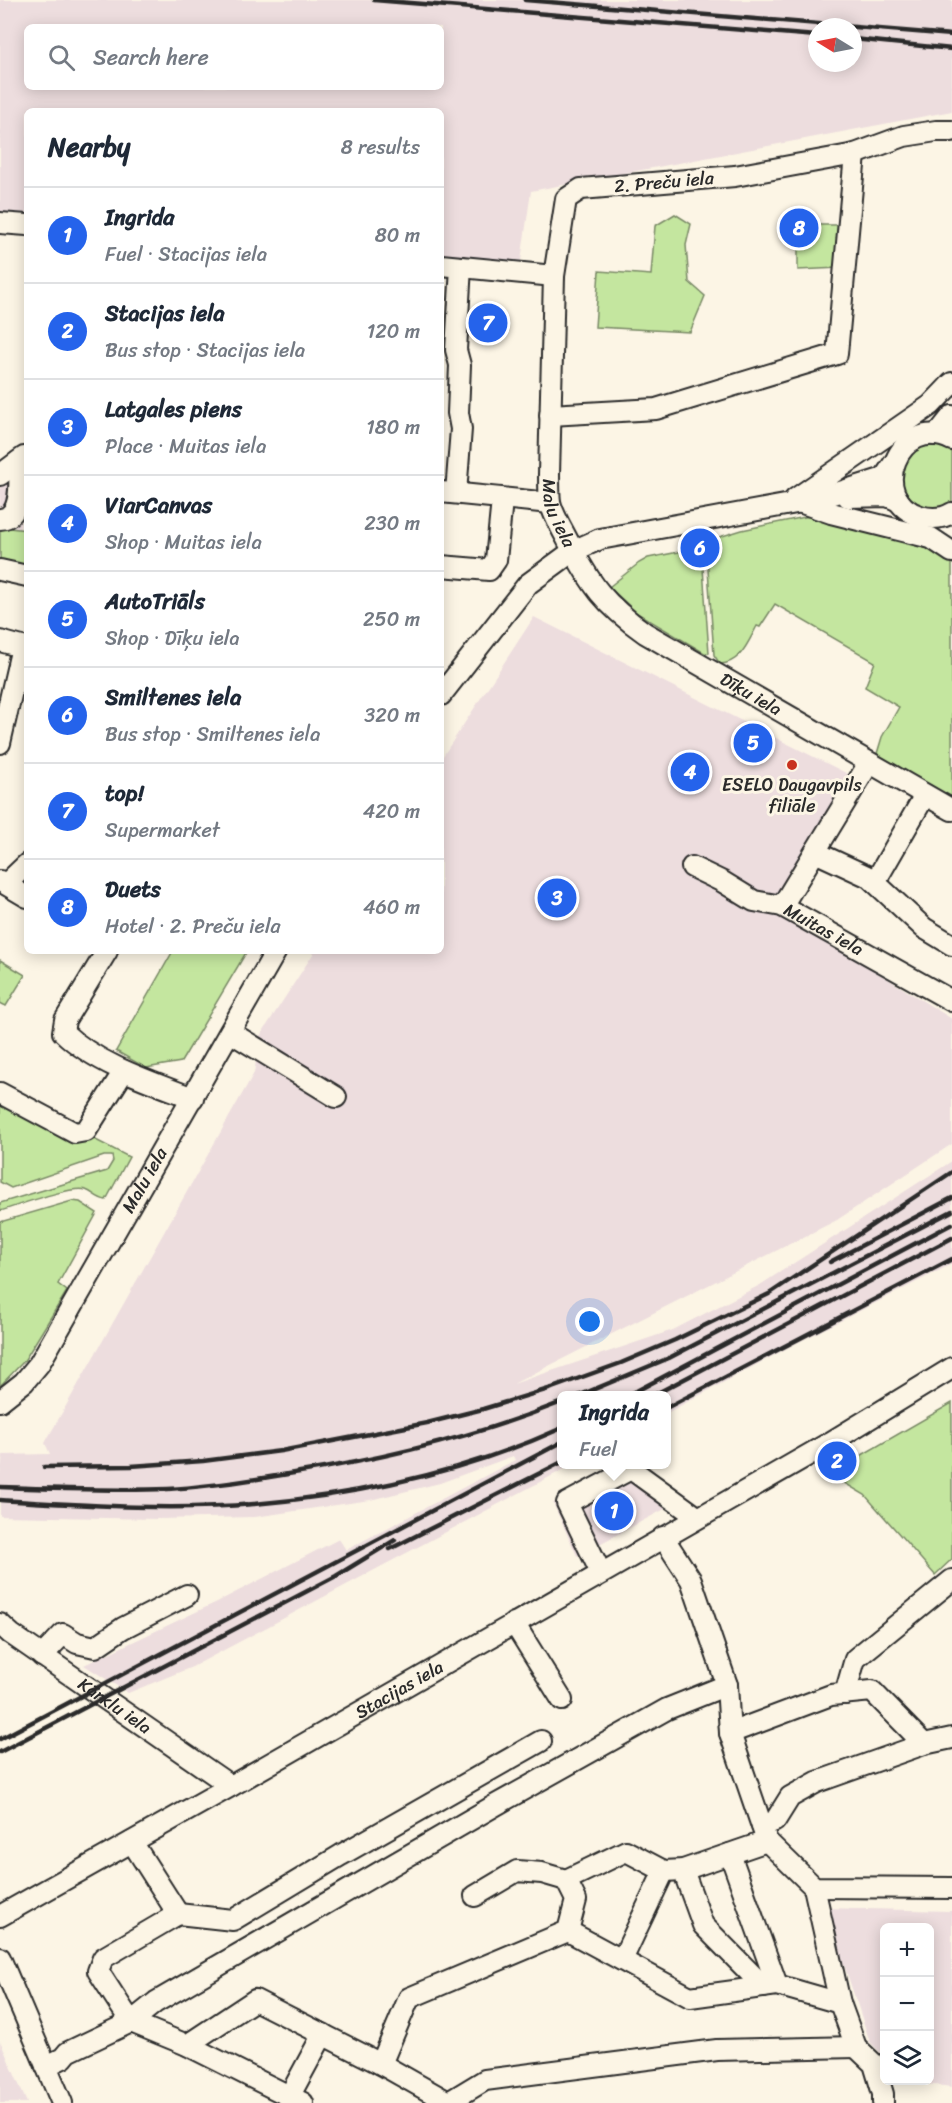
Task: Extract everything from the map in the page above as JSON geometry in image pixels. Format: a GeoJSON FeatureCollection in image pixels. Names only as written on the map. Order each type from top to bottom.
{"type":"FeatureCollection","features":[{"type":"Feature","properties":{"kind":"street","name":"2. Preču iela"},"geometry":{"type":"LineString","coordinates":[[554,276],[566,199],[581,189],[735,176],[855,154],[904,136],[952,131]]}},
{"type":"Feature","properties":{"kind":"street"},"geometry":{"type":"LineString","coordinates":[[550,415],[656,409],[837,354],[855,154]]}},
{"type":"Feature","properties":{"kind":"street"},"geometry":{"type":"LineString","coordinates":[[0,223],[24,225]]}},
{"type":"Feature","properties":{"kind":"street"},"geometry":{"type":"LineString","coordinates":[[444,265],[554,276]]}},
{"type":"Feature","properties":{"kind":"street"},"geometry":{"type":"LineString","coordinates":[[461,267],[456,350],[460,364],[450,412],[461,429],[448,492],[502,500],[550,503]]}},
{"type":"Feature","properties":{"kind":"street","name":"Malu iela"},"geometry":{"type":"LineString","coordinates":[[444,691],[528,584],[573,551],[550,503],[554,276]]}},
{"type":"Feature","properties":{"kind":"street"},"geometry":{"type":"LineString","coordinates":[[802,501],[931,405],[952,383]]}},
{"type":"Feature","properties":{"kind":"street"},"geometry":{"type":"LineString","coordinates":[[573,551],[600,539],[802,501],[884,478],[905,446],[923,436],[943,437],[940,431],[952,416]]}},
{"type":"Feature","properties":{"kind":"street"},"geometry":{"type":"LineString","coordinates":[[0,454],[23,459]]}},
{"type":"Feature","properties":{"kind":"street"},"geometry":{"type":"LineString","coordinates":[[0,475],[23,459]]}},
{"type":"Feature","properties":{"kind":"street"},"geometry":{"type":"LineString","coordinates":[[0,519],[12,514],[18,505],[23,459]]}},
{"type":"Feature","properties":{"kind":"street"},"geometry":{"type":"LineString","coordinates":[[894,463],[892,483],[900,501]]}},
{"type":"Feature","properties":{"kind":"street"},"geometry":{"type":"LineString","coordinates":[[802,501],[887,496],[900,501],[916,515],[947,518]]}},
{"type":"Feature","properties":{"kind":"street"},"geometry":{"type":"LineString","coordinates":[[444,566],[489,570],[496,560],[502,500]]}},
{"type":"Feature","properties":{"kind":"street"},"geometry":{"type":"LineString","coordinates":[[802,501],[831,513],[931,538],[952,552]]}},
{"type":"Feature","properties":{"kind":"street","name":"Dīķu iela"},"geometry":{"type":"LineString","coordinates":[[573,551],[583,571],[598,592],[620,615],[645,633],[952,810]]}},
{"type":"Feature","properties":{"kind":"street"},"geometry":{"type":"LineString","coordinates":[[0,570],[24,575]]}},
{"type":"Feature","properties":{"kind":"street"},"geometry":{"type":"LineString","coordinates":[[0,641],[24,647]]}},
{"type":"Feature","properties":{"kind":"street"},"geometry":{"type":"LineString","coordinates":[[0,743],[24,651]]}},
{"type":"Feature","properties":{"kind":"street"},"geometry":{"type":"LineString","coordinates":[[782,906],[869,763]]}},
{"type":"Feature","properties":{"kind":"street"},"geometry":{"type":"LineString","coordinates":[[874,882],[925,795]]}},
{"type":"Feature","properties":{"kind":"street"},"geometry":{"type":"LineString","coordinates":[[815,852],[869,877],[924,928],[952,945]]}},
{"type":"Feature","properties":{"kind":"street"},"geometry":{"type":"LineString","coordinates":[[24,866],[3,883],[24,895]]}},
{"type":"Feature","properties":{"kind":"street","name":"Muitas iela"},"geometry":{"type":"LineString","coordinates":[[692,867],[754,901],[782,906],[952,1001]]}},
{"type":"Feature","properties":{"kind":"street"},"geometry":{"type":"LineString","coordinates":[[104,954],[65,1020],[63,1032],[72,1040],[124,1071],[193,1098]]}},
{"type":"Feature","properties":{"kind":"street","name":"Malu iela"},"geometry":{"type":"LineString","coordinates":[[0,1401],[24,1382],[39,1364],[274,954]]}},
{"type":"Feature","properties":{"kind":"street"},"geometry":{"type":"LineString","coordinates":[[230,1032],[336,1097]]}},
{"type":"Feature","properties":{"kind":"street"},"geometry":{"type":"LineString","coordinates":[[0,1093],[75,1133],[86,1131],[124,1071]]}},
{"type":"Feature","properties":{"kind":"street","name":"Stacijas iela"},"geometry":{"type":"LineString","coordinates":[[0,1916],[831,1442],[952,1368]]}},
{"type":"Feature","properties":{"kind":"street"},"geometry":{"type":"LineString","coordinates":[[600,1573],[567,1503],[631,1469],[697,1517]]}},
{"type":"Feature","properties":{"kind":"street"},"geometry":{"type":"LineString","coordinates":[[663,1537],[691,1580],[727,1685],[730,1733],[765,1834],[814,1887],[840,2003],[856,2047],[874,2064],[883,2094],[883,2103]]}},
{"type":"Feature","properties":{"kind":"street"},"geometry":{"type":"LineString","coordinates":[[845,1694],[855,1659],[952,1580]]}},
{"type":"Feature","properties":{"kind":"street"},"geometry":{"type":"LineString","coordinates":[[42,1656],[63,1634],[77,1643],[95,1647],[123,1628],[187,1594]]}},
{"type":"Feature","properties":{"kind":"street"},"geometry":{"type":"LineString","coordinates":[[514,1623],[562,1700]]}},
{"type":"Feature","properties":{"kind":"street","name":"Kārklu iela"},"geometry":{"type":"LineString","coordinates":[[0,1624],[11,1635],[231,1786]]}},
{"type":"Feature","properties":{"kind":"street"},"geometry":{"type":"LineString","coordinates":[[46,2066],[63,2058],[68,2052],[131,2022],[156,2002],[667,1709],[727,1685]]}},
{"type":"Feature","properties":{"kind":"street"},"geometry":{"type":"LineString","coordinates":[[730,1733],[831,1695],[872,1691],[924,1744]]}},
{"type":"Feature","properties":{"kind":"street"},"geometry":{"type":"LineString","coordinates":[[475,1896],[517,1871],[542,1873],[566,1880],[626,1851],[673,1870],[730,1854],[765,1834],[790,1797],[817,1782],[924,1744],[952,1738]]}},
{"type":"Feature","properties":{"kind":"street"},"geometry":{"type":"LineString","coordinates":[[323,2034],[296,2100],[186,2044],[131,2022],[98,1971],[103,1958],[178,1914],[233,1920],[341,1855],[541,1742]]}},
{"type":"Feature","properties":{"kind":"street"},"geometry":{"type":"LineString","coordinates":[[132,1842],[178,1914]]}},
{"type":"Feature","properties":{"kind":"street"},"geometry":{"type":"LineString","coordinates":[[730,1854],[770,1986]]}},
{"type":"Feature","properties":{"kind":"street"},"geometry":{"type":"LineString","coordinates":[[622,1960],[673,1870]]}},
{"type":"Feature","properties":{"kind":"street"},"geometry":{"type":"LineString","coordinates":[[673,1870],[703,1925],[770,1986]]}},
{"type":"Feature","properties":{"kind":"street"},"geometry":{"type":"LineString","coordinates":[[566,1880],[576,1900],[568,1931]]}},
{"type":"Feature","properties":{"kind":"street"},"geometry":{"type":"LineString","coordinates":[[814,1887],[952,1888]]}},
{"type":"Feature","properties":{"kind":"street"},"geometry":{"type":"LineString","coordinates":[[568,1931],[690,1996],[770,1986],[840,2003]]}},
{"type":"Feature","properties":{"kind":"street"},"geometry":{"type":"LineString","coordinates":[[381,2064],[409,1998],[568,1931]]}},
{"type":"Feature","properties":{"kind":"street"},"geometry":{"type":"LineString","coordinates":[[0,1958],[62,2103]]}},
{"type":"Feature","properties":{"kind":"street"},"geometry":{"type":"LineString","coordinates":[[186,2044],[255,2000],[381,2064],[447,2103],[485,2080],[717,2050],[856,2047]]}},
{"type":"Feature","properties":{"kind":"shaded area"},"geometry":{"type":"Polygon","coordinates":[[[0,0],[952,0],[952,111],[531,191],[521,261],[444,254],[444,108],[24,108],[24,219],[0,217],[0,0]]]}},
{"type":"Feature","properties":{"kind":"shaded area"},"geometry":{"type":"Polygon","coordinates":[[[0,461],[24,463],[20,529],[0,527],[0,461]]]}},
{"type":"Feature","properties":{"kind":"shaded area"},"geometry":{"type":"Polygon","coordinates":[[[534,617],[848,774],[785,915],[952,1019],[952,1144],[837,1220],[513,1384],[673,1330],[760,1285],[952,1161],[952,1264],[793,1345],[671,1411],[671,1391],[557,1391],[557,1469],[564,1469],[192,1667],[128,1693],[84,1665],[217,1602],[339,1539],[346,1550],[515,1460],[513,1456],[440,1483],[370,1500],[255,1517],[158,1519],[0,1516],[0,1474],[3,1455],[50,1454],[45,1443],[254,1073],[260,1036],[313,954],[444,954],[444,754],[534,617]]]}},
{"type":"Feature","properties":{"kind":"shaded area"},"geometry":{"type":"Polygon","coordinates":[[[618,1469],[646,1469],[689,1496],[577,1556],[553,1503],[618,1469]]]}},
{"type":"Feature","properties":{"kind":"shaded area"},"geometry":{"type":"Polygon","coordinates":[[[825,1908],[952,1911],[952,2087],[934,2085],[934,1923],[880,1923],[880,2052],[870,2042],[825,1908]]]}},
{"type":"Feature","properties":{"kind":"shaded area"},"geometry":{"type":"Polygon","coordinates":[[[0,2041],[27,2103],[0,2103],[0,2041]]]}},
{"type":"Feature","properties":{"kind":"green space"},"geometry":{"type":"Polygon","coordinates":[[[675,214],[691,224],[686,245],[689,282],[705,296],[690,332],[595,327],[599,271],[651,275],[655,226],[675,214]]]}},
{"type":"Feature","properties":{"kind":"green space"},"geometry":{"type":"Polygon","coordinates":[[[800,225],[843,225],[839,268],[798,270],[798,227],[800,225]]]}},
{"type":"Feature","properties":{"kind":"green space"},"geometry":{"type":"Polygon","coordinates":[[[921,443],[952,447],[952,506],[938,510],[924,509],[911,503],[901,492],[899,467],[921,443]]]}},
{"type":"Feature","properties":{"kind":"green space"},"geometry":{"type":"Polygon","coordinates":[[[810,516],[920,541],[952,563],[952,802],[876,757],[882,737],[899,707],[865,687],[875,662],[775,604],[760,627],[757,626],[739,656],[720,664],[714,655],[706,541],[742,530],[810,516]]]}},
{"type":"Feature","properties":{"kind":"green space"},"geometry":{"type":"Polygon","coordinates":[[[0,527],[24,530],[24,567],[0,562],[0,527]]]}},
{"type":"Feature","properties":{"kind":"green space"},"geometry":{"type":"Polygon","coordinates":[[[689,550],[689,556],[702,554],[709,653],[706,654],[637,613],[609,587],[648,558],[689,550]]]}},
{"type":"Feature","properties":{"kind":"green space"},"geometry":{"type":"Polygon","coordinates":[[[171,954],[245,954],[181,1062],[146,1068],[116,1051],[171,954]]]}},
{"type":"Feature","properties":{"kind":"green space"},"geometry":{"type":"Polygon","coordinates":[[[0,960],[25,975],[6,1006],[0,1003],[0,960]]]}},
{"type":"Feature","properties":{"kind":"green space"},"geometry":{"type":"Polygon","coordinates":[[[0,1102],[90,1137],[129,1157],[106,1200],[86,1190],[69,1190],[0,1211],[0,1203],[107,1171],[113,1161],[112,1156],[104,1156],[11,1188],[0,1182],[0,1102]]]}},
{"type":"Feature","properties":{"kind":"green space"},"geometry":{"type":"Polygon","coordinates":[[[72,1201],[80,1202],[97,1213],[58,1284],[67,1291],[24,1361],[0,1386],[0,1222],[72,1201]]]}},
{"type":"Feature","properties":{"kind":"green space"},"geometry":{"type":"Polygon","coordinates":[[[952,1403],[952,1559],[935,1575],[865,1495],[829,1474],[952,1403]]]}},
{"type":"Feature","properties":{"kind":"railway"},"geometry":{"type":"LineString","coordinates":[[374,0],[808,35]]}},
{"type":"Feature","properties":{"kind":"railway"},"geometry":{"type":"LineString","coordinates":[[525,0],[952,35]]}},
{"type":"Feature","properties":{"kind":"railway"},"geometry":{"type":"LineString","coordinates":[[862,40],[952,49]]}},
{"type":"Feature","properties":{"kind":"railway"},"geometry":{"type":"LineString","coordinates":[[44,1467],[131,1466],[203,1461],[281,1451],[427,1423],[552,1388],[675,1340],[769,1294],[952,1172]]}},
{"type":"Feature","properties":{"kind":"railway"},"geometry":{"type":"LineString","coordinates":[[830,1262],[952,1198]]}},
{"type":"Feature","properties":{"kind":"railway"},"geometry":{"type":"LineString","coordinates":[[590,1391],[669,1358],[952,1211]]}},
{"type":"Feature","properties":{"kind":"railway"},"geometry":{"type":"LineString","coordinates":[[636,1391],[952,1224]]}},
{"type":"Feature","properties":{"kind":"railway"},"geometry":{"type":"LineString","coordinates":[[661,1391],[952,1238]]}},
{"type":"Feature","properties":{"kind":"railway"},"geometry":{"type":"LineString","coordinates":[[671,1405],[952,1259]]}},
{"type":"Feature","properties":{"kind":"railway"},"geometry":{"type":"LineString","coordinates":[[0,1487],[147,1490],[247,1481],[328,1467],[430,1445],[496,1426],[557,1404]]}},
{"type":"Feature","properties":{"kind":"railway"},"geometry":{"type":"LineString","coordinates":[[0,1500],[159,1507],[254,1504],[333,1495],[450,1469],[525,1444],[557,1430]]}},
{"type":"Feature","properties":{"kind":"railway"},"geometry":{"type":"LineString","coordinates":[[0,1739],[557,1445]]}},
{"type":"Feature","properties":{"kind":"railway"},"geometry":{"type":"LineString","coordinates":[[390,1549],[557,1465]]}},
{"type":"Feature","properties":{"kind":"railway"},"geometry":{"type":"LineString","coordinates":[[0,1752],[336,1576],[395,1540]]}},
{"type":"Feature","properties":{"kind":"place","name":"Duets"},"geometry":{"type":"Point","coordinates":[799,228]}},
{"type":"Feature","properties":{"kind":"place","name":"top!"},"geometry":{"type":"Point","coordinates":[488,323]}},
{"type":"Feature","properties":{"kind":"place","name":"Smiltenes iela"},"geometry":{"type":"Point","coordinates":[700,548]}},
{"type":"Feature","properties":{"kind":"place","name":"AutoTriāls"},"geometry":{"type":"Point","coordinates":[753,743]}},
{"type":"Feature","properties":{"kind":"place","name":"ESELO Daugavpils filiāle"},"geometry":{"type":"Point","coordinates":[792,765]}},
{"type":"Feature","properties":{"kind":"place","name":"ViarCanvas"},"geometry":{"type":"Point","coordinates":[690,772]}},
{"type":"Feature","properties":{"kind":"place","name":"Latgales piens"},"geometry":{"type":"Point","coordinates":[557,898]}},
{"type":"Feature","properties":{"kind":"place","name":"Stacijas iela"},"geometry":{"type":"Point","coordinates":[837,1461]}},
{"type":"Feature","properties":{"kind":"place","name":"Ingrida"},"geometry":{"type":"Point","coordinates":[614,1511]}}]}
